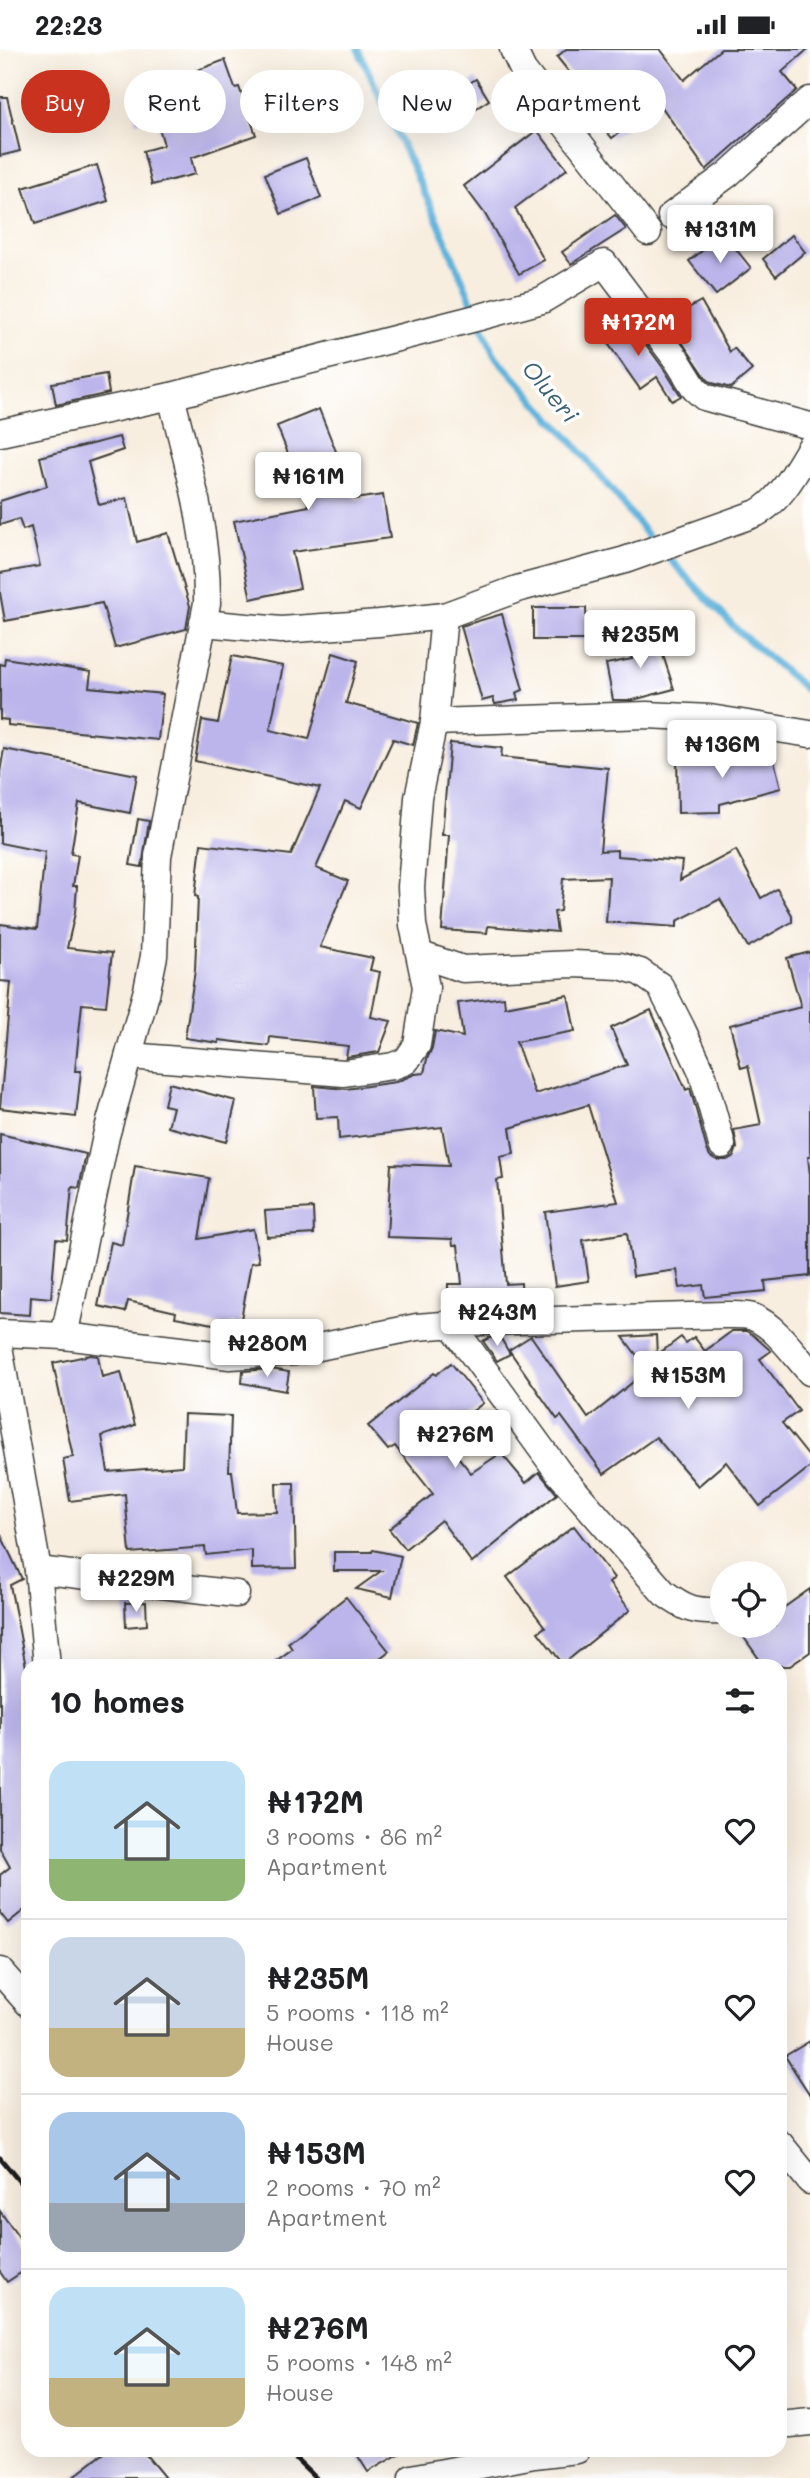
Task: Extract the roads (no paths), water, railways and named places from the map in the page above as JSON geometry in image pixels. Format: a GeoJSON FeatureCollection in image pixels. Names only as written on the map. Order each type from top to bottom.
{"type":"FeatureCollection","features":[{"type":"Feature","properties":{"kind":"street"},"geometry":{"type":"LineString","coordinates":[[513,49],[523,70],[648,232]]}},
{"type":"Feature","properties":{"kind":"street"},"geometry":{"type":"LineString","coordinates":[[671,216],[728,174],[810,100]]}},
{"type":"Feature","properties":{"kind":"street"},"geometry":{"type":"LineString","coordinates":[[0,433],[171,397],[542,300],[604,263],[677,360],[695,389],[704,397],[810,426]]}},
{"type":"Feature","properties":{"kind":"street"},"geometry":{"type":"LineString","coordinates":[[64,1336],[106,1136],[154,956],[158,856],[207,603],[207,569],[194,488],[171,397]]}},
{"type":"Feature","properties":{"kind":"street"},"geometry":{"type":"LineString","coordinates":[[203,623],[281,630],[379,624],[444,616],[517,589],[625,560],[757,513],[765,509],[791,479],[810,448]]}},
{"type":"Feature","properties":{"kind":"street"},"geometry":{"type":"LineString","coordinates":[[129,1056],[344,1073],[393,1066],[406,1061],[416,1045],[426,987],[413,925],[411,887],[418,798],[434,722],[444,616]]}},
{"type":"Feature","properties":{"kind":"street"},"geometry":{"type":"LineString","coordinates":[[434,722],[647,715],[710,718],[810,734]]}},
{"type":"Feature","properties":{"kind":"street"},"geometry":{"type":"LineString","coordinates":[[421,955],[463,969],[573,964],[620,966],[640,972],[660,986],[681,1027],[702,1072],[722,1145]]}},
{"type":"Feature","properties":{"kind":"street"},"geometry":{"type":"LineString","coordinates":[[426,987],[463,969]]}},
{"type":"Feature","properties":{"kind":"street"},"geometry":{"type":"LineString","coordinates":[[0,1333],[64,1336],[230,1356],[294,1352],[417,1327],[451,1324],[750,1316],[769,1327],[810,1371]]}},
{"type":"Feature","properties":{"kind":"street"},"geometry":{"type":"LineString","coordinates":[[451,1324],[559,1473],[664,1593],[682,1606],[697,1612],[710,1612]]}},
{"type":"Feature","properties":{"kind":"street"},"geometry":{"type":"LineString","coordinates":[[0,1352],[38,1570],[46,1659]]}},
{"type":"Feature","properties":{"kind":"street"},"geometry":{"type":"LineString","coordinates":[[38,1570],[236,1594]]}},
{"type":"Feature","properties":{"kind":"street"},"geometry":{"type":"LineString","coordinates":[[0,1971],[21,1995]]}},
{"type":"Feature","properties":{"kind":"street"},"geometry":{"type":"LineString","coordinates":[[787,2153],[810,2181]]}},
{"type":"Feature","properties":{"kind":"street"},"geometry":{"type":"LineString","coordinates":[[787,2424],[810,2422]]}},
{"type":"Feature","properties":{"kind":"street"},"geometry":{"type":"LineString","coordinates":[[412,2478],[523,2457]]}},
{"type":"Feature","properties":{"kind":"waterway","name":"Olueri"},"geometry":{"type":"LineString","coordinates":[[358,49],[438,222],[494,355],[575,445],[655,544]]}},
{"type":"Feature","properties":{"kind":"waterway","name":"Olueri"},"geometry":{"type":"LineString","coordinates":[[664,553],[738,631],[810,693]]}},
{"type":"Feature","properties":{"kind":"railway"},"geometry":{"type":"LineString","coordinates":[[0,2158],[21,2184]]}},
{"type":"Feature","properties":{"kind":"railway"},"geometry":{"type":"LineString","coordinates":[[294,2457],[316,2478]]}}]}
